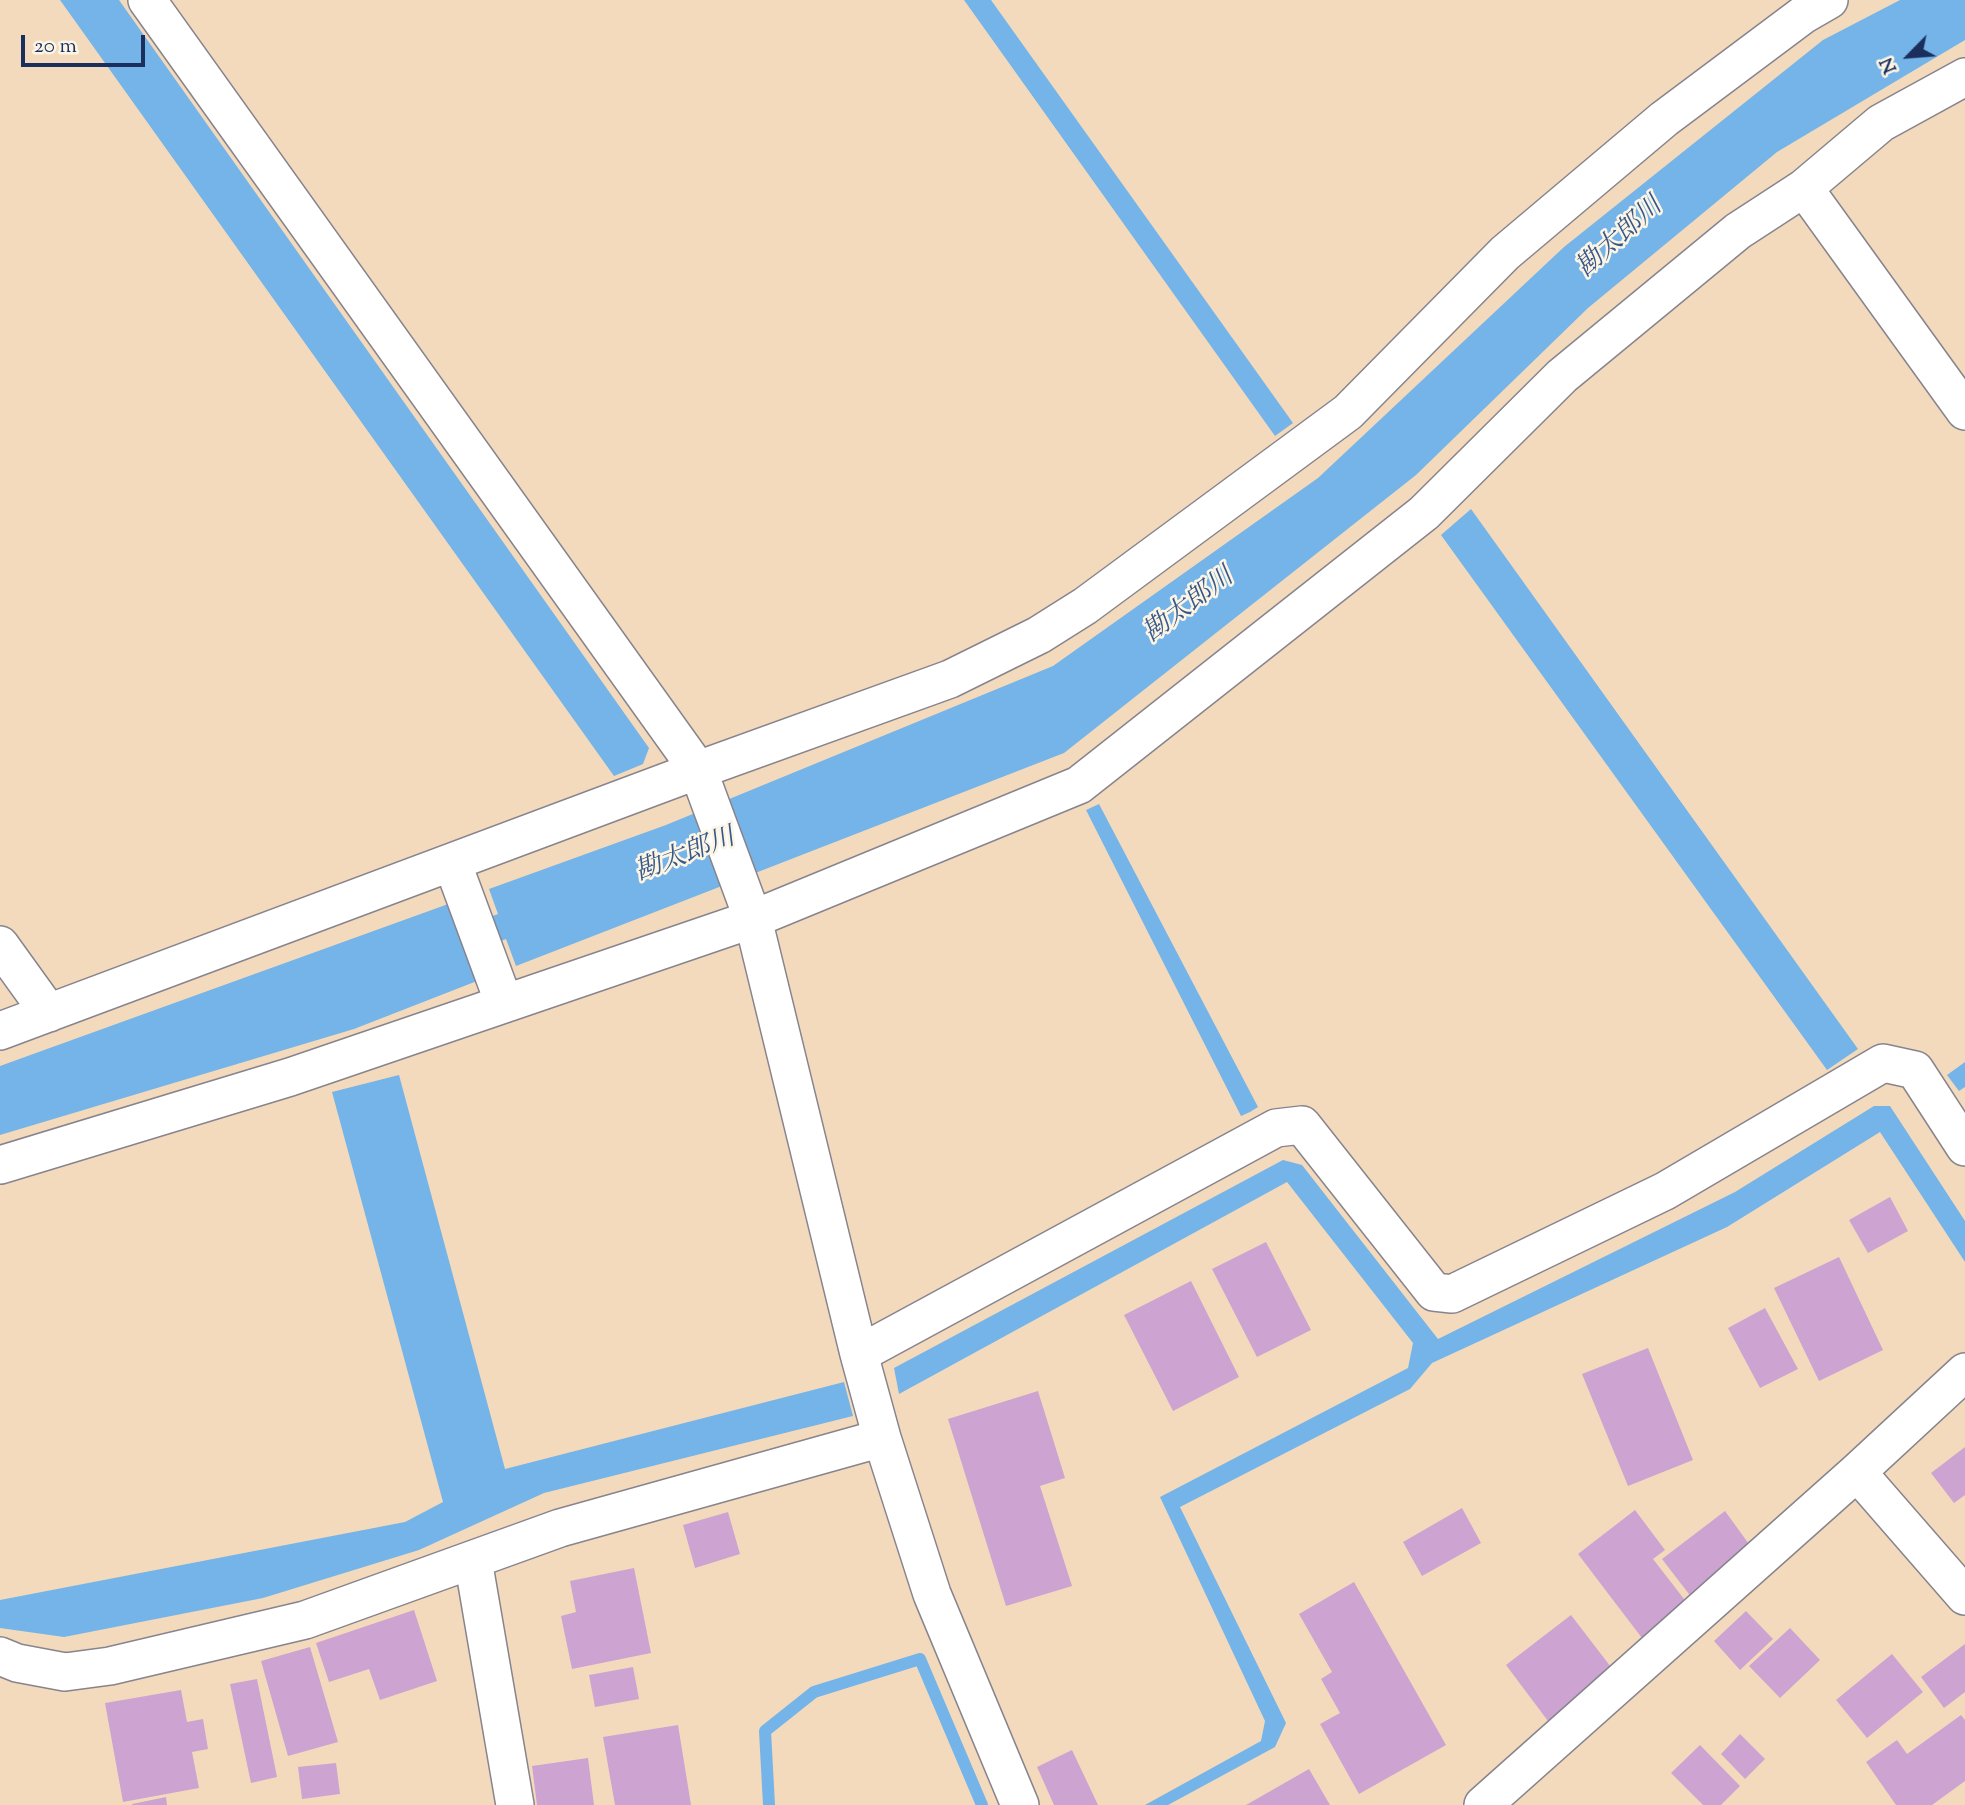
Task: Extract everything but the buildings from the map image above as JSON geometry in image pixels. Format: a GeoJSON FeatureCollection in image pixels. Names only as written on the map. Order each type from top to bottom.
{"type":"FeatureCollection","features":[{"type":"Feature","properties":{"kind":"street"},"geometry":{"type":"LineString","coordinates":[[147,0],[698,770],[753,919],[882,1438],[932,1594],[1020,1805]]}},
{"type":"Feature","properties":{"kind":"street"},"geometry":{"type":"LineString","coordinates":[[0,1031],[698,770],[950,679],[1039,635],[1085,607],[1348,412],[1505,253],[1664,119],[1808,5]]}},
{"type":"Feature","properties":{"kind":"street"},"geometry":{"type":"LineString","coordinates":[[0,1165],[290,1077],[753,919],[1079,785],[1424,513],[1562,376],[1738,231],[1804,188],[1881,123],[1965,77]]}},
{"type":"Feature","properties":{"kind":"street"},"geometry":{"type":"LineString","coordinates":[[1804,188],[1965,411]]}},
{"type":"Feature","properties":{"kind":"street"},"geometry":{"type":"LineString","coordinates":[[452,862],[504,1003]]}},
{"type":"Feature","properties":{"kind":"street"},"geometry":{"type":"LineString","coordinates":[[0,945],[49,1013]]}},
{"type":"Feature","properties":{"kind":"street"},"geometry":{"type":"LineString","coordinates":[[859,1354],[1276,1128],[1302,1125],[1434,1292],[1452,1294],[1665,1191],[1883,1063],[1915,1070],[1965,1147]]}},
{"type":"Feature","properties":{"kind":"street"},"geometry":{"type":"LineString","coordinates":[[1483,1805],[1857,1472],[1965,1372]]}},
{"type":"Feature","properties":{"kind":"street"},"geometry":{"type":"LineString","coordinates":[[0,1656],[17,1663],[65,1672],[110,1666],[305,1620],[560,1528],[882,1438]]}},
{"type":"Feature","properties":{"kind":"street"},"geometry":{"type":"LineString","coordinates":[[1857,1472],[1965,1596]]}},
{"type":"Feature","properties":{"kind":"street"},"geometry":{"type":"LineString","coordinates":[[473,1560],[514,1805]]}},
{"type":"Feature","properties":{"kind":"water"},"geometry":{"type":"Polygon","coordinates":[[[60,0],[119,0],[649,748],[643,764],[614,776],[60,0]]]}},
{"type":"Feature","properties":{"kind":"water"},"geometry":{"type":"Polygon","coordinates":[[[964,0],[991,0],[1293,423],[1275,436],[964,0]]]}},
{"type":"Feature","properties":{"kind":"water","name":"勘太郎川"},"geometry":{"type":"Polygon","coordinates":[[[1900,0],[1965,0],[1965,40],[1777,152],[1588,308],[1416,475],[1064,753],[516,966],[506,939],[468,954],[477,981],[354,1029],[0,1135],[0,1066],[451,903],[460,928],[498,914],[489,889],[666,825],[1053,666],[1318,478],[1564,247],[1823,40],[1900,0]]]}},
{"type":"Feature","properties":{"kind":"water"},"geometry":{"type":"Polygon","coordinates":[[[1471,509],[1858,1049],[1827,1070],[1441,535],[1471,509]]]}},
{"type":"Feature","properties":{"kind":"water"},"geometry":{"type":"Polygon","coordinates":[[[1099,804],[1258,1107],[1250,1112],[1241,1116],[1086,810],[1099,804]]]}},
{"type":"Feature","properties":{"kind":"water"},"geometry":{"type":"Polygon","coordinates":[[[1965,1062],[1965,1087],[1959,1091],[1947,1075],[1965,1062]]]}},
{"type":"Feature","properties":{"kind":"water"},"geometry":{"type":"Polygon","coordinates":[[[399,1075],[505,1469],[844,1382],[853,1416],[544,1493],[419,1550],[263,1598],[64,1637],[0,1628],[0,1600],[405,1522],[443,1502],[332,1092],[399,1075]]]}},
{"type":"Feature","properties":{"kind":"water"},"geometry":{"type":"Polygon","coordinates":[[[1874,1106],[1890,1106],[1965,1221],[1965,1262],[1880,1132],[1727,1227],[1432,1363],[1410,1389],[1180,1507],[1286,1723],[1275,1747],[1168,1805],[1145,1805],[1261,1741],[1265,1721],[1160,1497],[1408,1368],[1413,1343],[1287,1182],[899,1394],[894,1368],[1283,1160],[1302,1165],[1438,1339],[1735,1192],[1874,1106]]]}},
{"type":"Feature","properties":{"kind":"waterway"},"geometry":{"type":"LineString","coordinates":[[769,1805],[765,1731],[814,1692],[920,1659],[982,1805]]}}]}
